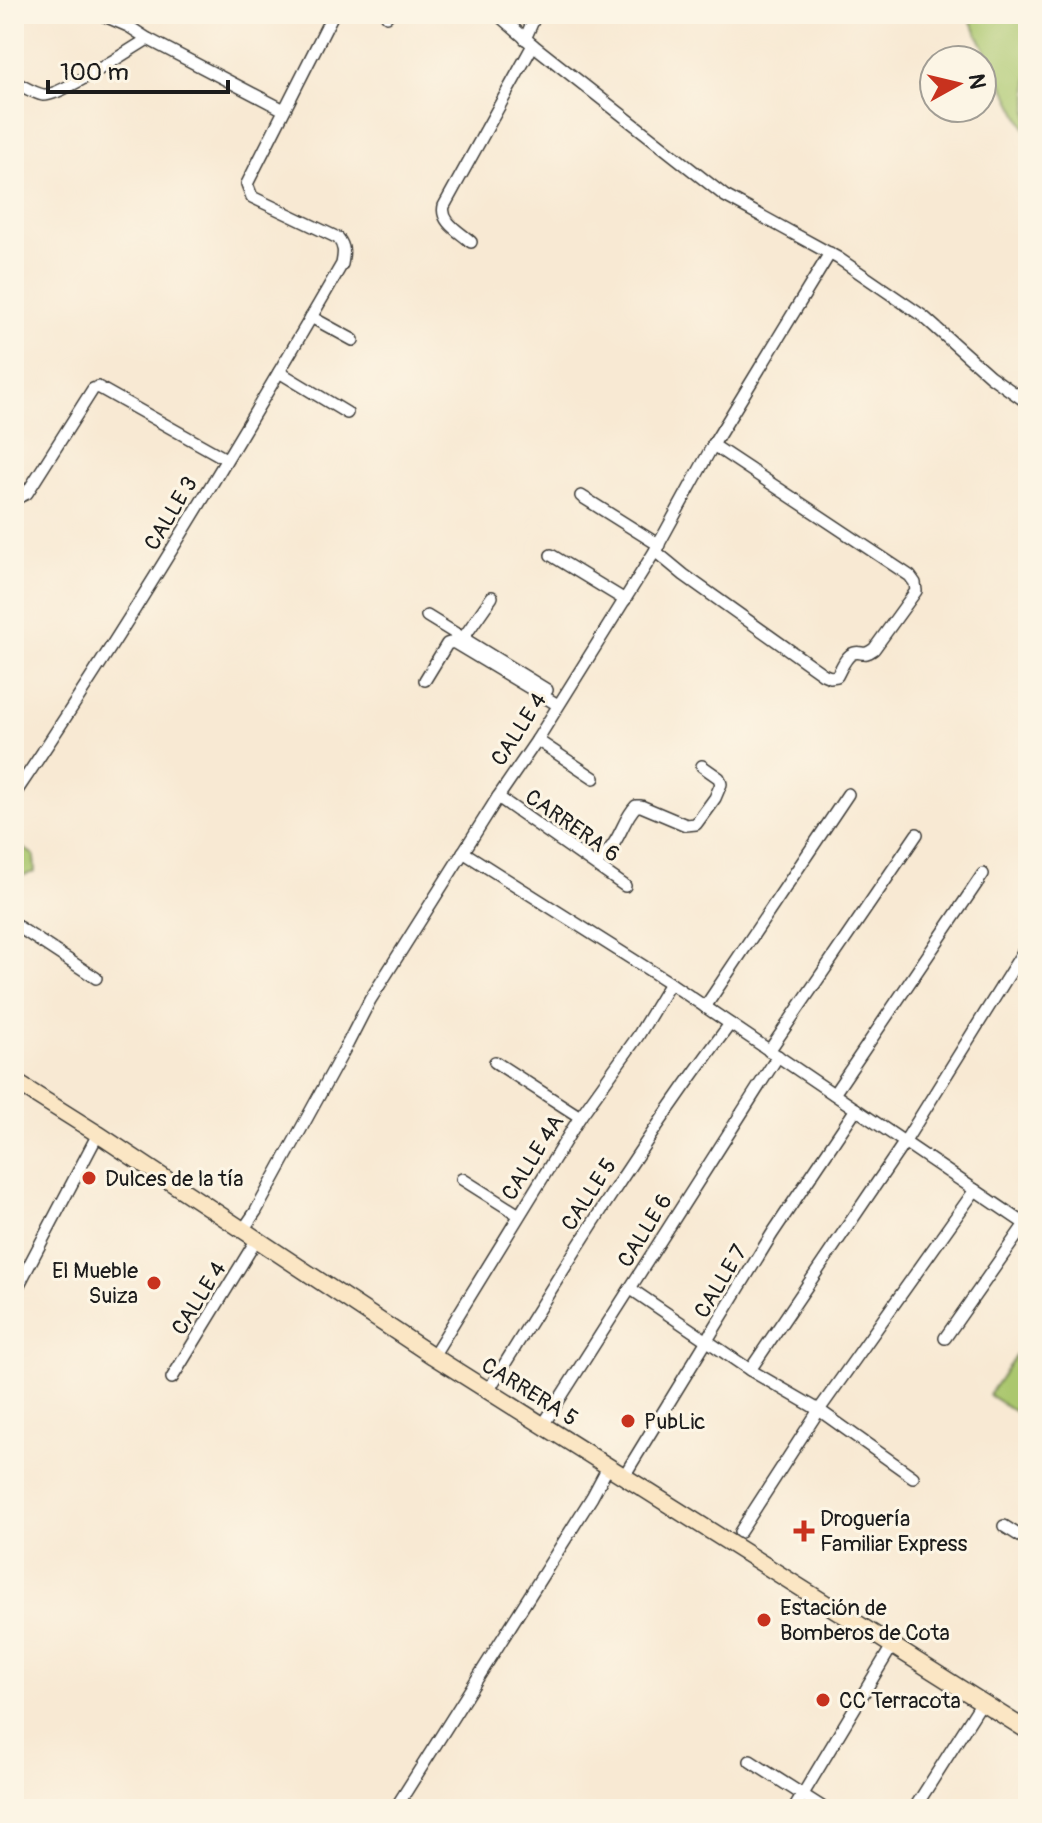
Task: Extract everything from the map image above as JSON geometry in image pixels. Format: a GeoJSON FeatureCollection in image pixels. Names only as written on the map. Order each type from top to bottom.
{"type":"FeatureCollection","features":[{"type":"Feature","properties":{"kind":"main road","name":"CARRERA 5"},"geometry":{"type":"LineString","coordinates":[[14,1081],[433,1356],[1028,1731]]}},
{"type":"Feature","properties":{"kind":"street"},"geometry":{"type":"LineString","coordinates":[[100,14],[284,110],[333,14]]}},
{"type":"Feature","properties":{"kind":"street"},"geometry":{"type":"LineString","coordinates":[[471,242],[443,218],[442,212],[529,42],[536,14]]}},
{"type":"Feature","properties":{"kind":"street"},"geometry":{"type":"LineString","coordinates":[[501,15],[529,42],[725,196],[830,253],[924,317],[990,376],[1028,403]]}},
{"type":"Feature","properties":{"kind":"street"},"geometry":{"type":"LineString","coordinates":[[14,82],[40,94],[51,94],[70,87],[148,39]]}},
{"type":"Feature","properties":{"kind":"street","name":"CALLE 3"},"geometry":{"type":"LineString","coordinates":[[14,795],[111,647],[342,264],[345,252],[338,238],[252,197],[248,191],[247,184],[284,110]]}},
{"type":"Feature","properties":{"kind":"street","name":"CALLE 4"},"geometry":{"type":"LineString","coordinates":[[172,1378],[250,1235],[264,1197],[370,1000],[625,600],[713,445],[830,253]]}},
{"type":"Feature","properties":{"kind":"street"},"geometry":{"type":"LineString","coordinates":[[311,317],[353,340]]}},
{"type":"Feature","properties":{"kind":"street"},"geometry":{"type":"LineString","coordinates":[[279,372],[347,413]]}},
{"type":"Feature","properties":{"kind":"street"},"geometry":{"type":"LineString","coordinates":[[14,497],[27,493],[93,389],[98,387],[226,459]]}},
{"type":"Feature","properties":{"kind":"street"},"geometry":{"type":"LineString","coordinates":[[581,496],[657,548],[684,575],[823,674],[837,676],[853,653],[868,653],[874,649],[916,591],[915,583],[910,576],[713,445]]}},
{"type":"Feature","properties":{"kind":"street"},"geometry":{"type":"LineString","coordinates":[[551,555],[625,600]]}},
{"type":"Feature","properties":{"kind":"street"},"geometry":{"type":"LineString","coordinates":[[464,637],[492,597]]}},
{"type":"Feature","properties":{"kind":"street"},"geometry":{"type":"LineString","coordinates":[[427,616],[464,637],[560,702]]}},
{"type":"Feature","properties":{"kind":"street"},"geometry":{"type":"LineString","coordinates":[[425,680],[447,644],[453,642],[560,702]]}},
{"type":"Feature","properties":{"kind":"street"},"geometry":{"type":"LineString","coordinates":[[537,740],[594,778]]}},
{"type":"Feature","properties":{"kind":"street"},"geometry":{"type":"LineString","coordinates":[[595,864],[615,843],[636,806],[686,825],[696,824],[721,784],[719,778],[702,766]]}},
{"type":"Feature","properties":{"kind":"street"},"geometry":{"type":"LineString","coordinates":[[705,1007],[848,794]]}},
{"type":"Feature","properties":{"kind":"street","name":"CARRERA 6"},"geometry":{"type":"LineString","coordinates":[[498,797],[625,886]]}},
{"type":"Feature","properties":{"kind":"street","name":"CALLE 6"},"geometry":{"type":"LineString","coordinates":[[543,1425],[631,1289],[774,1053],[917,834]]}},
{"type":"Feature","properties":{"kind":"street"},"geometry":{"type":"LineString","coordinates":[[463,852],[670,983],[1027,1225],[945,1338]]}},
{"type":"Feature","properties":{"kind":"street"},"geometry":{"type":"LineString","coordinates":[[834,1094],[983,874]]}},
{"type":"Feature","properties":{"kind":"street"},"geometry":{"type":"LineString","coordinates":[[14,924],[96,978]]}},
{"type":"Feature","properties":{"kind":"street"},"geometry":{"type":"LineString","coordinates":[[750,1370],[904,1143],[1028,944]]}},
{"type":"Feature","properties":{"kind":"street","name":"CALLE 4A"},"geometry":{"type":"LineString","coordinates":[[433,1356],[580,1117],[638,1036],[670,983]]}},
{"type":"Feature","properties":{"kind":"street","name":"CALLE 5"},"geometry":{"type":"LineString","coordinates":[[488,1391],[564,1267],[683,1086],[730,1024]]}},
{"type":"Feature","properties":{"kind":"street"},"geometry":{"type":"LineString","coordinates":[[495,1062],[580,1117]]}},
{"type":"Feature","properties":{"kind":"street","name":"CALLE 7"},"geometry":{"type":"LineString","coordinates":[[624,1476],[772,1234],[856,1109]]}},
{"type":"Feature","properties":{"kind":"street"},"geometry":{"type":"LineString","coordinates":[[14,1294],[98,1134]]}},
{"type":"Feature","properties":{"kind":"street"},"geometry":{"type":"LineString","coordinates":[[462,1179],[519,1215]]}},
{"type":"Feature","properties":{"kind":"street"},"geometry":{"type":"LineString","coordinates":[[740,1532],[819,1410],[975,1190]]}},
{"type":"Feature","properties":{"kind":"street"},"geometry":{"type":"LineString","coordinates":[[631,1289],[750,1370],[819,1410],[913,1477]]}},
{"type":"Feature","properties":{"kind":"street"},"geometry":{"type":"LineString","coordinates":[[395,1809],[608,1467]]}},
{"type":"Feature","properties":{"kind":"street"},"geometry":{"type":"LineString","coordinates":[[1004,1526],[1028,1541]]}},
{"type":"Feature","properties":{"kind":"street"},"geometry":{"type":"LineString","coordinates":[[794,1809],[892,1646]]}},
{"type":"Feature","properties":{"kind":"street"},"geometry":{"type":"LineString","coordinates":[[914,1809],[982,1702]]}},
{"type":"Feature","properties":{"kind":"street"},"geometry":{"type":"LineString","coordinates":[[750,1761],[825,1809]]}},
{"type":"Feature","properties":{"kind":"green space"},"geometry":{"type":"Polygon","coordinates":[[[967,14],[1028,14],[1028,134],[998,75],[998,44],[982,44],[967,14]]]}},
{"type":"Feature","properties":{"kind":"green space"},"geometry":{"type":"Polygon","coordinates":[[[14,842],[34,855],[35,872],[21,876],[14,872],[14,842]]]}},
{"type":"Feature","properties":{"kind":"green space"},"geometry":{"type":"Polygon","coordinates":[[[1028,1337],[1028,1420],[989,1395],[1028,1337]]]}},
{"type":"Feature","properties":{"kind":"place","name":"Dulces de la tía"},"geometry":{"type":"Point","coordinates":[89,1178]}},
{"type":"Feature","properties":{"kind":"place","name":"El Mueble Suiza"},"geometry":{"type":"Point","coordinates":[154,1283]}},
{"type":"Feature","properties":{"kind":"place","name":"PubLic"},"geometry":{"type":"Point","coordinates":[628,1421]}},
{"type":"Feature","properties":{"kind":"place","name":"Droguería Familiar Express"},"geometry":{"type":"Point","coordinates":[804,1531]}},
{"type":"Feature","properties":{"kind":"place","name":"Estación de Bomberos de Cota"},"geometry":{"type":"Point","coordinates":[764,1620]}},
{"type":"Feature","properties":{"kind":"place","name":"CC Terracota"},"geometry":{"type":"Point","coordinates":[823,1700]}}]}
